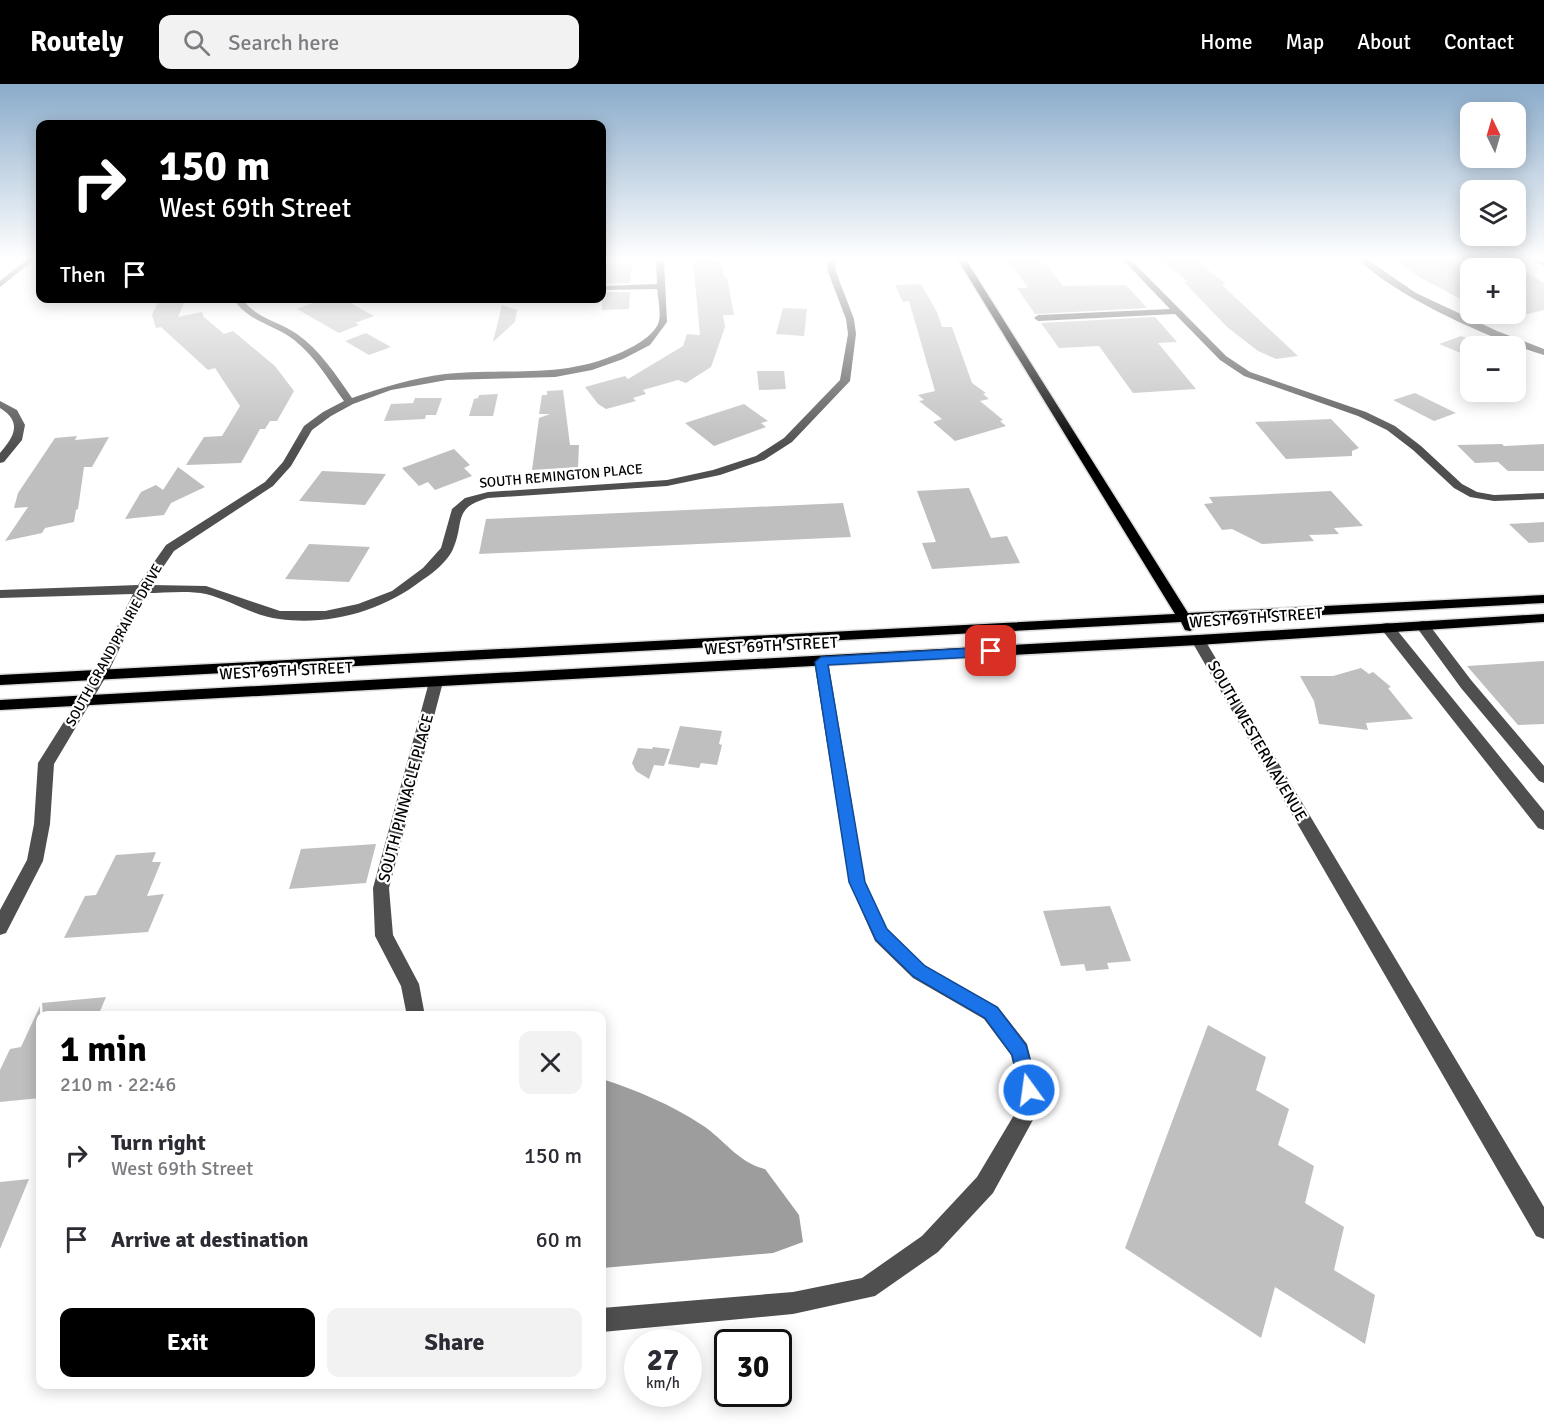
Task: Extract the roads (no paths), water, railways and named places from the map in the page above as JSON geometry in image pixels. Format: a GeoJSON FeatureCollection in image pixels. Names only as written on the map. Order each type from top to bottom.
{"type":"FeatureCollection","features":[{"type":"Feature","properties":{"kind":"main road","name":"SOUTH WESTERN AVENUE"},"geometry":{"type":"LineString","coordinates":[[1001,323],[1198,640]]}},
{"type":"Feature","properties":{"kind":"main road","name":"WEST 69TH STREET"},"geometry":{"type":"LineString","coordinates":[[0,680],[1544,599]]}},
{"type":"Feature","properties":{"kind":"main road","name":"WEST 69TH STREET"},"geometry":{"type":"LineString","coordinates":[[0,705],[821,662],[1544,618]]}},
{"type":"Feature","properties":{"kind":"main road"},"geometry":{"type":"LineString","coordinates":[[436,682],[441,657]]}},
{"type":"Feature","properties":{"kind":"street"},"geometry":{"type":"LineString","coordinates":[[270,323],[300,339],[310,348],[350,402]]}},
{"type":"Feature","properties":{"kind":"street","name":"SOUTH GRAND PRAIRIE DRIVE"},"geometry":{"type":"LineString","coordinates":[[0,927],[35,861],[42,824],[46,763],[100,675],[141,591],[170,548],[269,484],[286,464],[308,428],[327,414],[350,402],[388,388],[415,382],[447,378],[555,374],[589,368],[620,357],[646,342],[663,323]]}},
{"type":"Feature","properties":{"kind":"street","name":"SOUTH REMINGTON PLACE"},"geometry":{"type":"LineString","coordinates":[[0,594],[182,588],[206,590],[279,615],[334,614],[362,608],[396,594],[427,571],[447,549],[456,512],[469,500],[488,495],[667,483],[716,473],[760,458],[788,440],[845,381],[852,334],[850,323]]}},
{"type":"Feature","properties":{"kind":"street"},"geometry":{"type":"LineString","coordinates":[[1188,323],[1223,358],[1247,374],[1362,414],[1391,429],[1468,492],[1486,498],[1544,496]]}},
{"type":"Feature","properties":{"kind":"street"},"geometry":{"type":"LineString","coordinates":[[1472,323],[1544,352]]}},
{"type":"Feature","properties":{"kind":"street"},"geometry":{"type":"LineString","coordinates":[[0,404],[13,412],[20,424],[17,440],[0,459]]}},
{"type":"Feature","properties":{"kind":"street"},"geometry":{"type":"LineString","coordinates":[[1422,625],[1466,684],[1544,777]]}},
{"type":"Feature","properties":{"kind":"street"},"geometry":{"type":"LineString","coordinates":[[1387,627],[1544,823]]}},
{"type":"Feature","properties":{"kind":"street","name":"SOUTH WESTERN AVENUE"},"geometry":{"type":"LineString","coordinates":[[1198,640],[1544,1228]]}},
{"type":"Feature","properties":{"kind":"street"},"geometry":{"type":"LineString","coordinates":[[606,1320],[793,1303],[867,1288],[930,1244],[985,1185],[1024,1118],[1029,1090],[1020,1051],[991,1012],[920,972],[882,935],[857,882],[821,662]]}},
{"type":"Feature","properties":{"kind":"street","name":"SOUTH PINNACLE PLACE"},"geometry":{"type":"LineString","coordinates":[[415,1011],[410,984],[384,936],[381,888],[436,682]]}}]}
